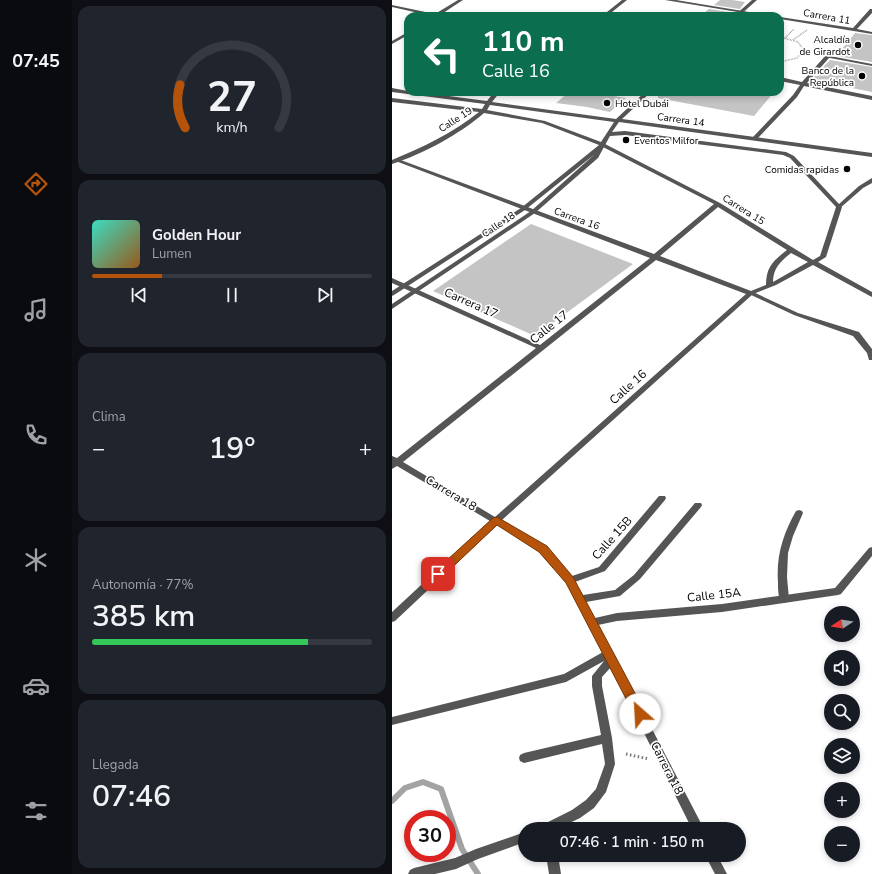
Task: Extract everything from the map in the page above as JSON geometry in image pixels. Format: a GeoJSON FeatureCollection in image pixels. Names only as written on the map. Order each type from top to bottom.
{"type":"FeatureCollection","features":[{"type":"Feature","properties":{"kind":"street"},"geometry":{"type":"LineString","coordinates":[[443,12],[461,0]]}},
{"type":"Feature","properties":{"kind":"street"},"geometry":{"type":"LineString","coordinates":[[609,12],[625,0]]}},
{"type":"Feature","properties":{"kind":"street"},"geometry":{"type":"LineString","coordinates":[[668,0],[748,12]]}},
{"type":"Feature","properties":{"kind":"street"},"geometry":{"type":"LineString","coordinates":[[742,11],[755,0]]}},
{"type":"Feature","properties":{"kind":"street"},"geometry":{"type":"LineString","coordinates":[[392,6],[419,12]]}},
{"type":"Feature","properties":{"kind":"street"},"geometry":{"type":"LineString","coordinates":[[854,30],[872,10]]}},
{"type":"Feature","properties":{"kind":"street","name":"Carrera 11"},"geometry":{"type":"LineString","coordinates":[[784,19],[872,33]]}},
{"type":"Feature","properties":{"kind":"street"},"geometry":{"type":"LineString","coordinates":[[392,43],[404,36]]}},
{"type":"Feature","properties":{"kind":"street"},"geometry":{"type":"LineString","coordinates":[[755,138],[795,96],[803,84],[828,56],[872,65]]}},
{"type":"Feature","properties":{"kind":"street"},"geometry":{"type":"LineString","coordinates":[[784,81],[872,98]]}},
{"type":"Feature","properties":{"kind":"street","name":"Carrera 14"},"geometry":{"type":"LineString","coordinates":[[392,90],[404,92]]}},
{"type":"Feature","properties":{"kind":"street","name":"Carrera 14"},"geometry":{"type":"LineString","coordinates":[[437,96],[872,155]]}},
{"type":"Feature","properties":{"kind":"street","name":"Calle 19"},"geometry":{"type":"LineString","coordinates":[[394,161],[454,133],[483,111],[492,96]]}},
{"type":"Feature","properties":{"kind":"street","name":"Calle 18"},"geometry":{"type":"LineString","coordinates":[[392,307],[533,212],[596,157],[618,120],[644,96]]}},
{"type":"Feature","properties":{"kind":"street"},"geometry":{"type":"LineString","coordinates":[[392,100],[483,111],[543,122],[602,145]]}},
{"type":"Feature","properties":{"kind":"street","name":"Carrera 14"},"geometry":{"type":"LineString","coordinates":[[609,134],[625,133],[784,153],[792,157],[839,207]]}},
{"type":"Feature","properties":{"kind":"street","name":"Calle 18"},"geometry":{"type":"LineString","coordinates":[[392,294],[523,208],[602,145]]}},
{"type":"Feature","properties":{"kind":"street","name":"Carrera 15"},"geometry":{"type":"LineString","coordinates":[[602,145],[718,204],[791,250],[872,295]]}},
{"type":"Feature","properties":{"kind":"street","name":"Carrera 16"},"geometry":{"type":"LineString","coordinates":[[394,161],[751,293],[796,314],[856,334],[871,353],[872,358]]}},
{"type":"Feature","properties":{"kind":"street","name":"Calle 16"},"geometry":{"type":"LineString","coordinates":[[392,618],[497,520],[751,293],[769,286],[823,257],[839,207],[861,187],[872,180]]}},
{"type":"Feature","properties":{"kind":"street","name":"Calle 17"},"geometry":{"type":"LineString","coordinates":[[394,462],[541,348],[655,257],[718,204]]}},
{"type":"Feature","properties":{"kind":"street"},"geometry":{"type":"LineString","coordinates":[[769,286],[769,272],[773,265],[791,250]]}},
{"type":"Feature","properties":{"kind":"street","name":"Carrera 17"},"geometry":{"type":"LineString","coordinates":[[392,280],[541,348]]}},
{"type":"Feature","properties":{"kind":"street","name":"Carrera 18"},"geometry":{"type":"LineString","coordinates":[[394,462],[497,520],[543,549],[570,580],[628,690],[694,822]]}},
{"type":"Feature","properties":{"kind":"street","name":"Calle 15B"},"geometry":{"type":"LineString","coordinates":[[570,580],[602,569],[662,498]]}},
{"type":"Feature","properties":{"kind":"street"},"geometry":{"type":"LineString","coordinates":[[580,599],[617,593],[637,577],[698,505]]}},
{"type":"Feature","properties":{"kind":"street"},"geometry":{"type":"LineString","coordinates":[[784,599],[782,587],[786,540],[799,513]]}},
{"type":"Feature","properties":{"kind":"street","name":"Calle 15A"},"geometry":{"type":"LineString","coordinates":[[593,622],[617,617],[722,608],[838,591],[872,550]]}},
{"type":"Feature","properties":{"kind":"street"},"geometry":{"type":"LineString","coordinates":[[392,720],[566,678],[610,657]]}},
{"type":"Feature","properties":{"kind":"street"},"geometry":{"type":"LineString","coordinates":[[561,822],[576,814],[590,804],[601,792],[610,764],[607,738],[597,686],[597,676],[610,657]]}},
{"type":"Feature","properties":{"kind":"street"},"geometry":{"type":"LineString","coordinates":[[524,758],[607,738]]}},
{"type":"Feature","properties":{"kind":"street"},"geometry":{"type":"LineString","coordinates":[[414,874],[456,863],[518,839]]}},
{"type":"Feature","properties":{"kind":"street"},"geometry":{"type":"LineString","coordinates":[[553,862],[554,874]]}},
{"type":"Feature","properties":{"kind":"street"},"geometry":{"type":"LineString","coordinates":[[715,862],[721,874]]}},
{"type":"Feature","properties":{"kind":"path"},"geometry":{"type":"LineString","coordinates":[[784,61],[794,59],[803,52],[803,47],[801,45],[793,40],[785,38],[793,30]]}},
{"type":"Feature","properties":{"kind":"path"},"geometry":{"type":"LineString","coordinates":[[793,40],[804,32]]}},
{"type":"Feature","properties":{"kind":"path"},"geometry":{"type":"LineString","coordinates":[[626,754],[664,763]]}},
{"type":"Feature","properties":{"kind":"building"},"geometry":{"type":"Polygon","coordinates":[[[720,0],[745,2],[740,9],[714,5],[720,0]]]}},
{"type":"Feature","properties":{"kind":"building"},"geometry":{"type":"Polygon","coordinates":[[[709,9],[728,12],[705,12],[709,9]]]}},
{"type":"Feature","properties":{"kind":"building","name":"Alcaldía de Girardot"},"geometry":{"type":"Polygon","coordinates":[[[855,33],[872,35],[872,62],[836,56],[855,33]]]}},
{"type":"Feature","properties":{"kind":"building"},"geometry":{"type":"Polygon","coordinates":[[[830,60],[872,67],[872,92],[811,80],[830,60]]]}},
{"type":"Feature","properties":{"kind":"building"},"geometry":{"type":"Polygon","coordinates":[[[564,96],[614,96],[626,98],[610,112],[556,103],[564,96]]]}},
{"type":"Feature","properties":{"kind":"building"},"geometry":{"type":"Polygon","coordinates":[[[658,96],[771,96],[754,116],[658,98],[658,96]]]}},
{"type":"Feature","properties":{"kind":"building"},"geometry":{"type":"Polygon","coordinates":[[[531,224],[633,264],[535,336],[433,291],[531,224]]]}},
{"type":"Feature","properties":{"kind":"waterway"},"geometry":{"type":"LineString","coordinates":[[392,801],[405,788],[423,782],[441,789],[462,849],[478,874]]}},
{"type":"Feature","properties":{"kind":"place","name":"Alcaldía de Girardot"},"geometry":{"type":"Point","coordinates":[858,45]}},
{"type":"Feature","properties":{"kind":"place","name":"Banco de la República"},"geometry":{"type":"Point","coordinates":[862,76]}},
{"type":"Feature","properties":{"kind":"place","name":"Hotel Dubái"},"geometry":{"type":"Point","coordinates":[607,103]}},
{"type":"Feature","properties":{"kind":"place","name":"Eventos Milfor"},"geometry":{"type":"Point","coordinates":[626,140]}},
{"type":"Feature","properties":{"kind":"place","name":"Comidas rapidas"},"geometry":{"type":"Point","coordinates":[847,169]}},
{"type":"Feature","properties":{"kind":"route"},"geometry":{"type":"LineString","coordinates":[[438,574],[497,520],[543,549],[570,580],[640,714]]}}]}
